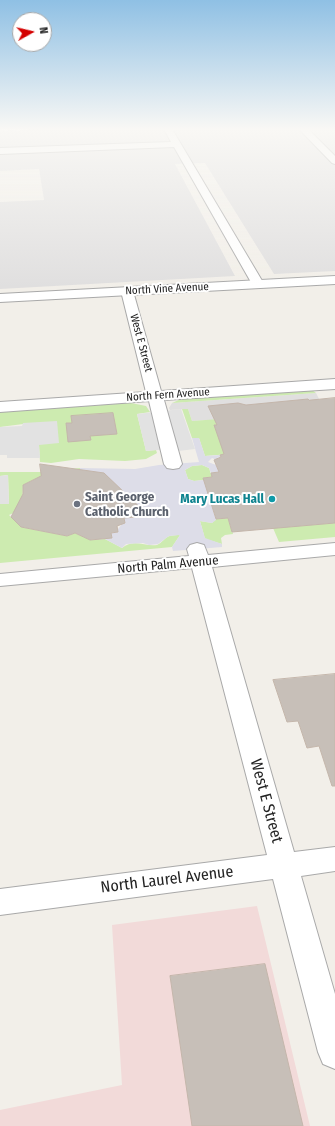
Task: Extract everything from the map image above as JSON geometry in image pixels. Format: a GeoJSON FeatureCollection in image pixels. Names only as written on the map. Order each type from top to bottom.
{"type":"FeatureCollection","features":[{"type":"Feature","properties":{"kind":"street"},"geometry":{"type":"LineString","coordinates":[[198,182],[258,284]]}},
{"type":"Feature","properties":{"kind":"street","name":"North Vine Avenue"},"geometry":{"type":"LineString","coordinates":[[0,298],[335,280]]}},
{"type":"Feature","properties":{"kind":"street","name":"West E Street"},"geometry":{"type":"LineString","coordinates":[[127,291],[173,464]]}},
{"type":"Feature","properties":{"kind":"street","name":"North Fern Avenue"},"geometry":{"type":"LineString","coordinates":[[0,407],[335,384]]}},
{"type":"Feature","properties":{"kind":"street","name":"North Palm Avenue"},"geometry":{"type":"LineString","coordinates":[[0,580],[199,555],[335,550]]}},
{"type":"Feature","properties":{"kind":"street","name":"West E Street"},"geometry":{"type":"LineString","coordinates":[[199,555],[335,1052]]}},
{"type":"Feature","properties":{"kind":"street","name":"North Laurel Avenue"},"geometry":{"type":"LineString","coordinates":[[0,902],[335,859]]}},
{"type":"Feature","properties":{"kind":"shaded area"},"geometry":{"type":"Polygon","coordinates":[[[41,182],[184,182],[235,276],[0,289],[0,202],[44,200],[41,182]]]}},
{"type":"Feature","properties":{"kind":"shaded area"},"geometry":{"type":"Polygon","coordinates":[[[217,182],[335,182],[335,271],[274,274],[217,182]]]}},
{"type":"Feature","properties":{"kind":"shaded area"},"geometry":{"type":"Polygon","coordinates":[[[316,393],[327,414],[192,421],[188,409],[170,410],[169,408],[172,403],[316,393]]]}},
{"type":"Feature","properties":{"kind":"shaded area"},"geometry":{"type":"Polygon","coordinates":[[[181,409],[195,449],[170,452],[169,449],[146,451],[137,414],[181,409]]]}},
{"type":"Feature","properties":{"kind":"shaded area"},"geometry":{"type":"Polygon","coordinates":[[[57,421],[59,443],[39,445],[40,458],[7,458],[7,455],[0,455],[0,427],[22,426],[23,423],[57,421]]]}},
{"type":"Feature","properties":{"kind":"shaded area"},"geometry":{"type":"Polygon","coordinates":[[[192,438],[199,438],[205,456],[220,455],[221,457],[217,458],[217,460],[212,458],[208,462],[216,465],[219,472],[211,473],[209,468],[202,465],[192,466],[185,470],[188,479],[194,481],[204,480],[216,520],[212,523],[200,521],[205,538],[222,544],[222,547],[173,551],[172,547],[180,535],[169,536],[158,544],[126,544],[122,548],[105,539],[112,538],[111,533],[118,532],[118,529],[125,523],[124,518],[141,517],[138,506],[121,498],[80,470],[80,468],[135,469],[159,465],[199,462],[192,438]]]}},
{"type":"Feature","properties":{"kind":"shaded area"},"geometry":{"type":"Polygon","coordinates":[[[8,475],[9,504],[0,504],[0,476],[8,475]]]}},
{"type":"Feature","properties":{"kind":"shaded area"},"geometry":{"type":"Polygon","coordinates":[[[257,906],[310,1126],[0,1126],[0,1110],[122,1085],[112,925],[257,906]]]}},
{"type":"Feature","properties":{"kind":"green space"},"geometry":{"type":"Polygon","coordinates":[[[312,390],[316,393],[172,403],[181,399],[312,390]]]}},
{"type":"Feature","properties":{"kind":"green space"},"geometry":{"type":"Polygon","coordinates":[[[131,403],[146,406],[150,412],[137,414],[146,451],[156,450],[157,453],[146,459],[125,461],[79,459],[51,463],[40,462],[39,445],[23,424],[0,427],[0,412],[131,403]]]}},
{"type":"Feature","properties":{"kind":"green space"},"geometry":{"type":"Polygon","coordinates":[[[182,409],[188,409],[192,421],[246,417],[291,449],[205,456],[199,438],[192,438],[182,409]]]}},
{"type":"Feature","properties":{"kind":"green space"},"geometry":{"type":"Polygon","coordinates":[[[202,465],[209,468],[212,477],[194,481],[188,479],[185,470],[192,466],[202,465]]]}},
{"type":"Feature","properties":{"kind":"green space"},"geometry":{"type":"Polygon","coordinates":[[[80,468],[80,470],[53,477],[35,479],[23,485],[22,509],[9,515],[21,527],[67,536],[75,533],[90,540],[105,539],[122,548],[126,545],[135,543],[157,545],[168,537],[180,535],[172,547],[0,563],[0,504],[9,503],[8,475],[0,476],[0,472],[40,472],[80,468]]]}},
{"type":"Feature","properties":{"kind":"green space"},"geometry":{"type":"Polygon","coordinates":[[[228,518],[233,534],[225,535],[221,538],[222,544],[205,539],[200,521],[212,523],[216,519],[228,518]]]}},
{"type":"Feature","properties":{"kind":"green space"},"geometry":{"type":"Polygon","coordinates":[[[335,523],[335,537],[279,542],[273,528],[335,523]]]}},
{"type":"Feature","properties":{"kind":"building","name":"Mary Lucas Hall"},"geometry":{"type":"Polygon","coordinates":[[[335,398],[335,523],[232,532],[228,518],[216,519],[203,478],[212,477],[211,473],[219,472],[214,460],[221,457],[220,455],[224,454],[214,425],[217,425],[208,406],[238,403],[246,405],[335,398]]]}},
{"type":"Feature","properties":{"kind":"building"},"geometry":{"type":"Polygon","coordinates":[[[113,413],[117,434],[90,436],[91,440],[68,442],[66,423],[72,423],[71,416],[113,413]]]}},
{"type":"Feature","properties":{"kind":"building","name":"Saint George Catholic Church"},"geometry":{"type":"Polygon","coordinates":[[[40,464],[104,473],[149,516],[124,518],[125,523],[117,526],[118,532],[111,533],[112,538],[90,540],[75,533],[67,536],[21,527],[11,517],[23,494],[23,485],[41,476],[40,464]]]}},
{"type":"Feature","properties":{"kind":"building"},"geometry":{"type":"Polygon","coordinates":[[[335,674],[335,786],[332,786],[319,746],[307,748],[298,721],[287,722],[273,680],[335,674]]]}},
{"type":"Feature","properties":{"kind":"building"},"geometry":{"type":"Polygon","coordinates":[[[265,964],[303,1126],[192,1126],[170,976],[265,964]]]}},
{"type":"Feature","properties":{"kind":"place","name":"Mary Lucas Hall"},"geometry":{"type":"Point","coordinates":[272,499]}},
{"type":"Feature","properties":{"kind":"place","name":"Saint George Catholic Church"},"geometry":{"type":"Point","coordinates":[77,504]}}]}
